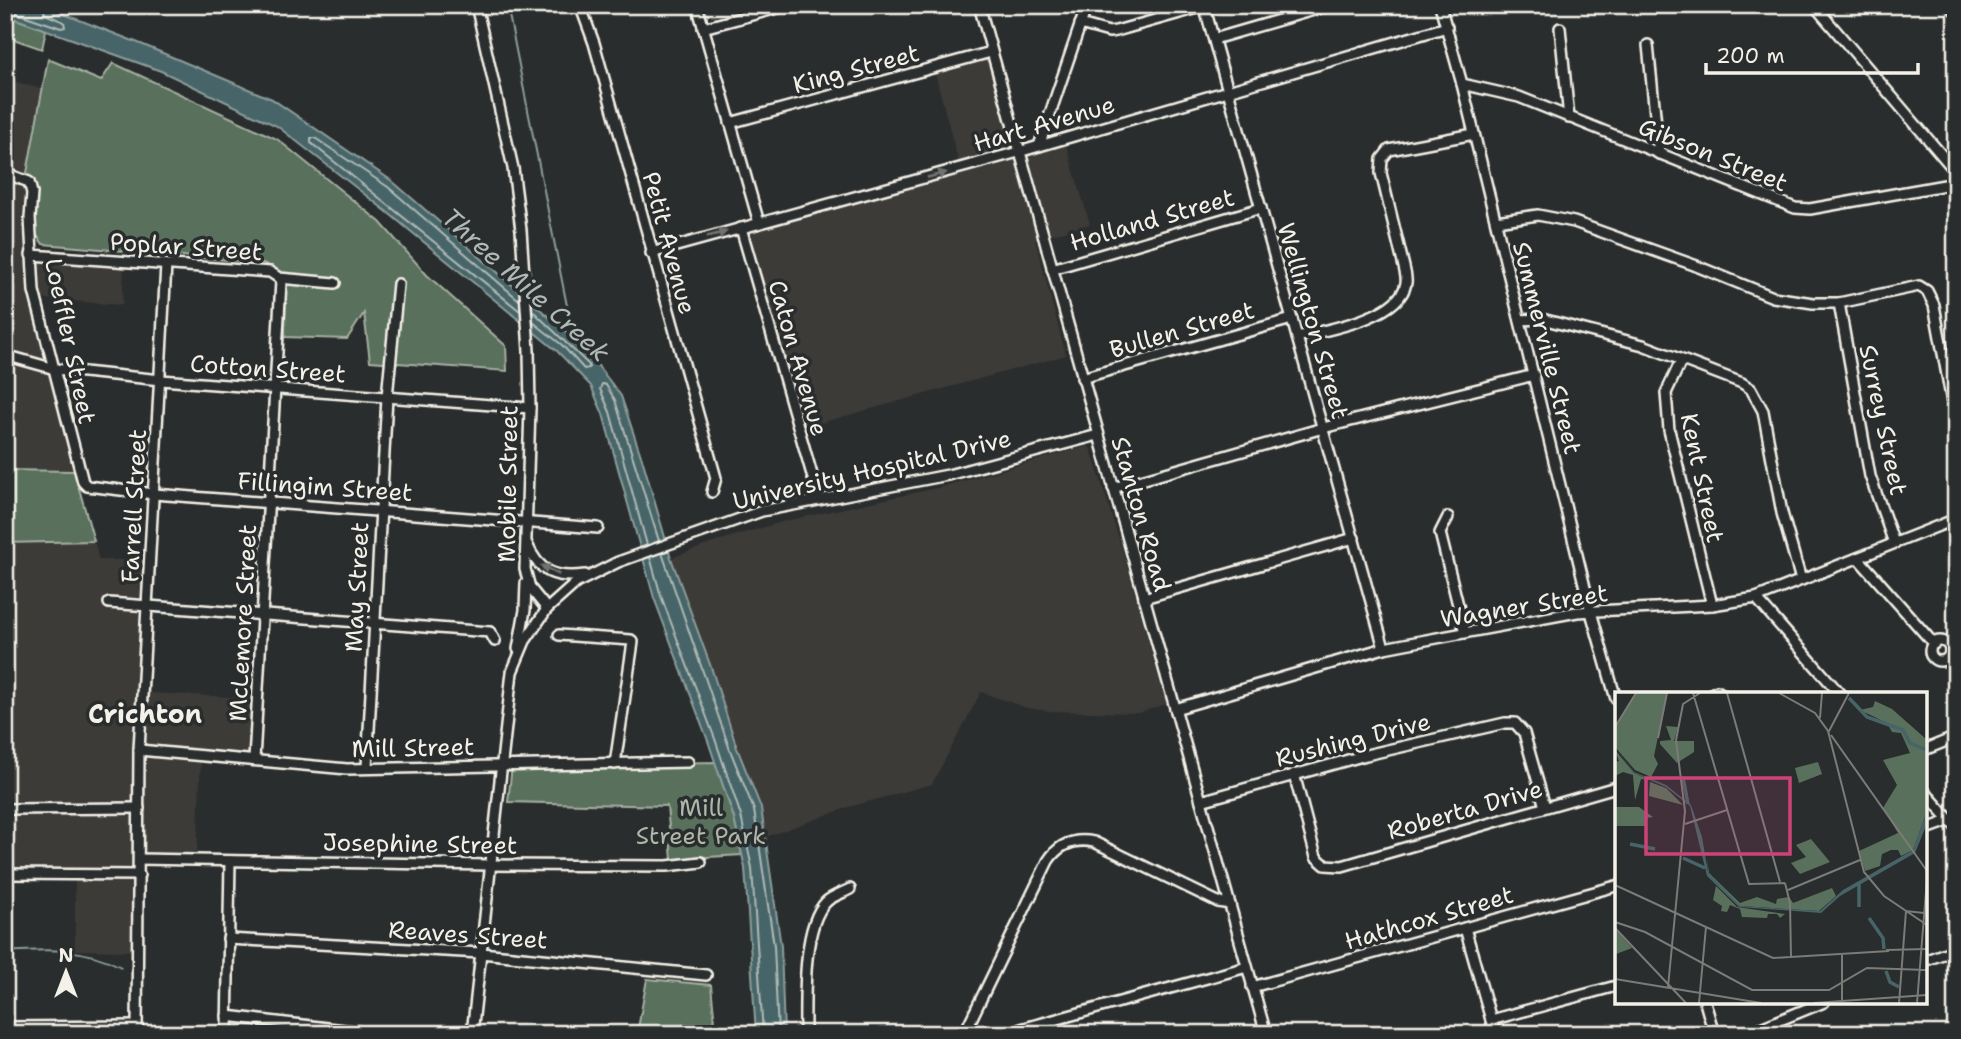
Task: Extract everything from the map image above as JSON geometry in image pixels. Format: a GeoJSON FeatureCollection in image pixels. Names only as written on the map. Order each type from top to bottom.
{"type":"FeatureCollection","features":[{"type":"Feature","properties":{"kind":"street","name":"Mobile Street"},"geometry":{"type":"LineString","coordinates":[[476,5],[513,168],[529,351],[526,578],[530,588],[547,608]]}},
{"type":"Feature","properties":{"kind":"street","name":"Petit Avenue"},"geometry":{"type":"LineString","coordinates":[[580,5],[594,43],[716,478],[712,492]]}},
{"type":"Feature","properties":{"kind":"street"},"geometry":{"type":"LineString","coordinates":[[697,5],[759,223]]}},
{"type":"Feature","properties":{"kind":"street"},"geometry":{"type":"LineString","coordinates":[[704,28],[789,5]]}},
{"type":"Feature","properties":{"kind":"street","name":"Stanton Road"},"geometry":{"type":"LineString","coordinates":[[979,5],[1266,1034]]}},
{"type":"Feature","properties":{"kind":"street"},"geometry":{"type":"LineString","coordinates":[[1039,146],[1087,5]]}},
{"type":"Feature","properties":{"kind":"street"},"geometry":{"type":"LineString","coordinates":[[1214,39],[1331,5]]}},
{"type":"Feature","properties":{"kind":"street","name":"Summerville Street"},"geometry":{"type":"LineString","coordinates":[[1440,5],[1462,84],[1591,612],[1615,696]]}},
{"type":"Feature","properties":{"kind":"street"},"geometry":{"type":"LineString","coordinates":[[1814,5],[1956,172]]}},
{"type":"Feature","properties":{"kind":"street"},"geometry":{"type":"LineString","coordinates":[[1950,5],[1956,12]]}},
{"type":"Feature","properties":{"kind":"street"},"geometry":{"type":"LineString","coordinates":[[1080,24],[1094,29],[1116,31],[1204,6]]}},
{"type":"Feature","properties":{"kind":"street","name":"Wellington Street"},"geometry":{"type":"LineString","coordinates":[[1204,6],[1384,648]]}},
{"type":"Feature","properties":{"kind":"street","name":"Hart Avenue"},"geometry":{"type":"LineString","coordinates":[[651,253],[1019,152],[1447,27]]}},
{"type":"Feature","properties":{"kind":"street"},"geometry":{"type":"LineString","coordinates":[[1560,28],[1569,118]]}},
{"type":"Feature","properties":{"kind":"street"},"geometry":{"type":"LineString","coordinates":[[1648,45],[1659,154]]}},
{"type":"Feature","properties":{"kind":"street","name":"King Street"},"geometry":{"type":"LineString","coordinates":[[730,123],[991,52]]}},
{"type":"Feature","properties":{"kind":"street","name":"Gibson Street"},"geometry":{"type":"LineString","coordinates":[[1462,84],[1519,97],[1796,208],[1810,209],[1956,183]]}},
{"type":"Feature","properties":{"kind":"street"},"geometry":{"type":"LineString","coordinates":[[1297,337],[1383,311],[1401,295],[1407,281],[1381,173],[1382,159],[1389,150],[1474,134]]}},
{"type":"Feature","properties":{"kind":"street","name":"Loeffler Street"},"geometry":{"type":"LineString","coordinates":[[5,173],[29,182],[32,193],[30,218],[34,291],[75,451]]}},
{"type":"Feature","properties":{"kind":"street","name":"Holland Street"},"geometry":{"type":"LineString","coordinates":[[1052,269],[1261,208]]}},
{"type":"Feature","properties":{"kind":"street"},"geometry":{"type":"LineString","coordinates":[[1496,221],[1538,215],[1574,222],[1773,297],[1813,303],[1839,303],[1919,286],[1927,291],[1934,305],[1956,424]]}},
{"type":"Feature","properties":{"kind":"street","name":"Caton Avenue"},"geometry":{"type":"LineString","coordinates":[[741,228],[819,499]]}},
{"type":"Feature","properties":{"kind":"street","name":"Poplar Street"},"geometry":{"type":"LineString","coordinates":[[31,255],[270,272],[279,278],[335,283]]}},
{"type":"Feature","properties":{"kind":"street","name":"Farrell Street"},"geometry":{"type":"LineString","coordinates":[[137,1030],[139,750],[166,265]]}},
{"type":"Feature","properties":{"kind":"street","name":"McLemore Street"},"geometry":{"type":"LineString","coordinates":[[254,760],[276,389],[279,278]]}},
{"type":"Feature","properties":{"kind":"street","name":"May Street"},"geometry":{"type":"LineString","coordinates":[[367,767],[387,397],[398,284]]}},
{"type":"Feature","properties":{"kind":"street","name":"Surrey Street"},"geometry":{"type":"LineString","coordinates":[[1839,303],[1870,476],[1894,543]]}},
{"type":"Feature","properties":{"kind":"street","name":"Bullen Street"},"geometry":{"type":"LineString","coordinates":[[1082,378],[1292,319]]}},
{"type":"Feature","properties":{"kind":"street"},"geometry":{"type":"LineString","coordinates":[[1520,320],[1542,319],[1643,345],[1742,383],[1751,389],[1763,411],[1782,513],[1801,580]]}},
{"type":"Feature","properties":{"kind":"street","name":"Cotton Street"},"geometry":{"type":"LineString","coordinates":[[5,355],[55,369],[161,380],[530,408]]}},
{"type":"Feature","properties":{"kind":"street","name":"Kent Street"},"geometry":{"type":"LineString","coordinates":[[1681,361],[1666,393],[1669,430],[1712,605]]}},
{"type":"Feature","properties":{"kind":"street"},"geometry":{"type":"LineString","coordinates":[[1113,488],[1323,428],[1534,375]]}},
{"type":"Feature","properties":{"kind":"street","name":"University Hospital Drive"},"geometry":{"type":"LineString","coordinates":[[547,608],[591,574],[762,511],[957,473],[1098,435]]}},
{"type":"Feature","properties":{"kind":"street","name":"Fillingim Street"},"geometry":{"type":"LineString","coordinates":[[75,451],[83,482],[87,486],[154,494],[598,528]]}},
{"type":"Feature","properties":{"kind":"street"},"geometry":{"type":"LineString","coordinates":[[1448,517],[1440,533],[1465,633]]}},
{"type":"Feature","properties":{"kind":"street","name":"Wagner Street"},"geometry":{"type":"LineString","coordinates":[[1175,709],[1384,648],[1577,612],[1712,605],[1756,598],[1956,519]]}},
{"type":"Feature","properties":{"kind":"street"},"geometry":{"type":"LineString","coordinates":[[1144,598],[1354,538]]}},
{"type":"Feature","properties":{"kind":"street"},"geometry":{"type":"LineString","coordinates":[[525,539],[539,565],[548,572],[569,577],[591,574]]}},
{"type":"Feature","properties":{"kind":"street"},"geometry":{"type":"LineString","coordinates":[[1858,558],[1934,644]]}},
{"type":"Feature","properties":{"kind":"street"},"geometry":{"type":"LineString","coordinates":[[472,1034],[489,865],[512,671],[525,610],[526,578]]}},
{"type":"Feature","properties":{"kind":"street"},"geometry":{"type":"LineString","coordinates":[[1756,598],[1838,692]]}},
{"type":"Feature","properties":{"kind":"street"},"geometry":{"type":"LineString","coordinates":[[109,603],[490,632],[495,641]]}},
{"type":"Feature","properties":{"kind":"street"},"geometry":{"type":"LineString","coordinates":[[517,656],[547,608]]}},
{"type":"Feature","properties":{"kind":"street"},"geometry":{"type":"LineString","coordinates":[[559,635],[633,642],[615,764]]}},
{"type":"Feature","properties":{"kind":"street","name":"Rushing Drive"},"geometry":{"type":"LineString","coordinates":[[1201,801],[1378,752],[1515,723],[1524,733],[1545,807]]}},
{"type":"Feature","properties":{"kind":"street"},"geometry":{"type":"LineString","coordinates":[[1926,749],[1956,737]]}},
{"type":"Feature","properties":{"kind":"street","name":"Mill Street"},"geometry":{"type":"LineString","coordinates":[[139,750],[347,769],[688,762]]}},
{"type":"Feature","properties":{"kind":"street","name":"Roberta Drive"},"geometry":{"type":"LineString","coordinates":[[1294,774],[1316,857],[1325,865],[1342,866],[1615,787]]}},
{"type":"Feature","properties":{"kind":"street"},"geometry":{"type":"LineString","coordinates":[[1926,793],[1954,822],[1926,829]]}},
{"type":"Feature","properties":{"kind":"street"},"geometry":{"type":"LineString","coordinates":[[5,809],[139,808]]}},
{"type":"Feature","properties":{"kind":"street"},"geometry":{"type":"LineString","coordinates":[[964,1034],[1048,861],[1055,851],[1066,844],[1075,841],[1094,842],[1218,902],[1230,904]]}},
{"type":"Feature","properties":{"kind":"street","name":"Josephine Street"},"geometry":{"type":"LineString","coordinates":[[139,859],[667,866],[701,862]]}},
{"type":"Feature","properties":{"kind":"street"},"geometry":{"type":"LineString","coordinates":[[227,1034],[230,861]]}},
{"type":"Feature","properties":{"kind":"street"},"geometry":{"type":"LineString","coordinates":[[5,874],[139,875]]}},
{"type":"Feature","properties":{"kind":"street","name":"Hathcox Street"},"geometry":{"type":"LineString","coordinates":[[1252,987],[1615,886]]}},
{"type":"Feature","properties":{"kind":"street"},"geometry":{"type":"LineString","coordinates":[[805,1034],[808,955],[813,923],[828,899],[850,889]]}},
{"type":"Feature","properties":{"kind":"street"},"geometry":{"type":"LineString","coordinates":[[1465,928],[1495,1034]]}},
{"type":"Feature","properties":{"kind":"street","name":"Reaves Street"},"geometry":{"type":"LineString","coordinates":[[228,939],[481,953],[706,975]]}},
{"type":"Feature","properties":{"kind":"street"},"geometry":{"type":"LineString","coordinates":[[1926,960],[1956,949]]}},
{"type":"Feature","properties":{"kind":"street"},"geometry":{"type":"LineString","coordinates":[[1003,1034],[1247,967]]}},
{"type":"Feature","properties":{"kind":"street"},"geometry":{"type":"LineString","coordinates":[[1491,1020],[1615,986]]}},
{"type":"Feature","properties":{"kind":"street"},"geometry":{"type":"LineString","coordinates":[[1706,1004],[1714,1034]]}},
{"type":"Feature","properties":{"kind":"street"},"geometry":{"type":"LineString","coordinates":[[1746,1034],[1819,1004]]}},
{"type":"Feature","properties":{"kind":"street"},"geometry":{"type":"LineString","coordinates":[[227,1016],[379,1034]]}},
{"type":"Feature","properties":{"kind":"street"},"geometry":{"type":"LineString","coordinates":[[5,1027],[22,1030],[137,1030]]}},
{"type":"Feature","properties":{"kind":"shaded area"},"geometry":{"type":"Polygon","coordinates":[[[990,57],[1016,147],[1063,135],[1090,224],[1035,239],[1066,355],[802,428],[746,232],[961,172],[935,73],[990,57]]]}},
{"type":"Feature","properties":{"kind":"shaded area"},"geometry":{"type":"Polygon","coordinates":[[[5,79],[42,89],[25,188],[24,260],[124,268],[122,305],[32,298],[74,471],[5,470],[5,79]]]}},
{"type":"Feature","properties":{"kind":"shaded area"},"geometry":{"type":"Polygon","coordinates":[[[1088,446],[1126,562],[1166,704],[1138,713],[1049,711],[1027,708],[981,692],[932,784],[849,807],[766,837],[761,808],[737,748],[671,558],[785,521],[937,488],[1088,446]]]}},
{"type":"Feature","properties":{"kind":"shaded area"},"geometry":{"type":"Polygon","coordinates":[[[94,541],[99,560],[144,560],[132,813],[144,813],[149,693],[253,698],[249,756],[201,753],[197,857],[133,857],[132,951],[75,950],[75,871],[5,869],[5,543],[94,541]]]}},
{"type":"Feature","properties":{"kind":"green space"},"geometry":{"type":"Polygon","coordinates":[[[5,15],[46,30],[42,49],[5,36],[5,15]]]}},
{"type":"Feature","properties":{"kind":"green space"},"geometry":{"type":"Polygon","coordinates":[[[48,59],[101,81],[113,63],[277,139],[380,222],[427,275],[506,346],[507,371],[370,361],[364,313],[347,339],[285,337],[286,284],[281,272],[263,263],[43,244],[34,231],[36,188],[27,173],[48,59]]]}},
{"type":"Feature","properties":{"kind":"green space"},"geometry":{"type":"Polygon","coordinates":[[[5,470],[74,471],[94,541],[5,543],[5,470]]]}},
{"type":"Feature","properties":{"kind":"green space","name":"Mill Street Park"},"geometry":{"type":"Polygon","coordinates":[[[715,762],[734,818],[742,855],[672,859],[667,806],[508,802],[512,766],[715,762]]]}},
{"type":"Feature","properties":{"kind":"green space"},"geometry":{"type":"Polygon","coordinates":[[[647,979],[711,985],[716,1034],[637,1034],[647,979]]]}},
{"type":"Feature","properties":{"kind":"water"},"geometry":{"type":"Polygon","coordinates":[[[5,5],[41,5],[272,99],[392,181],[585,349],[621,396],[671,558],[737,748],[761,808],[781,946],[784,1034],[756,1034],[745,868],[734,818],[654,598],[603,414],[591,386],[557,351],[277,126],[161,71],[5,15],[5,5]]]}},
{"type":"Feature","properties":{"kind":"waterway","name":"Three Mile Creek"},"geometry":{"type":"LineString","coordinates":[[507,5],[574,341]]}},
{"type":"Feature","properties":{"kind":"waterway"},"geometry":{"type":"LineString","coordinates":[[5,952],[64,951],[93,956],[121,967]]}},
{"type":"Feature","properties":{"kind":"district","name":"Crichton"},"geometry":{"type":"Point","coordinates":[145,714]}}]}
